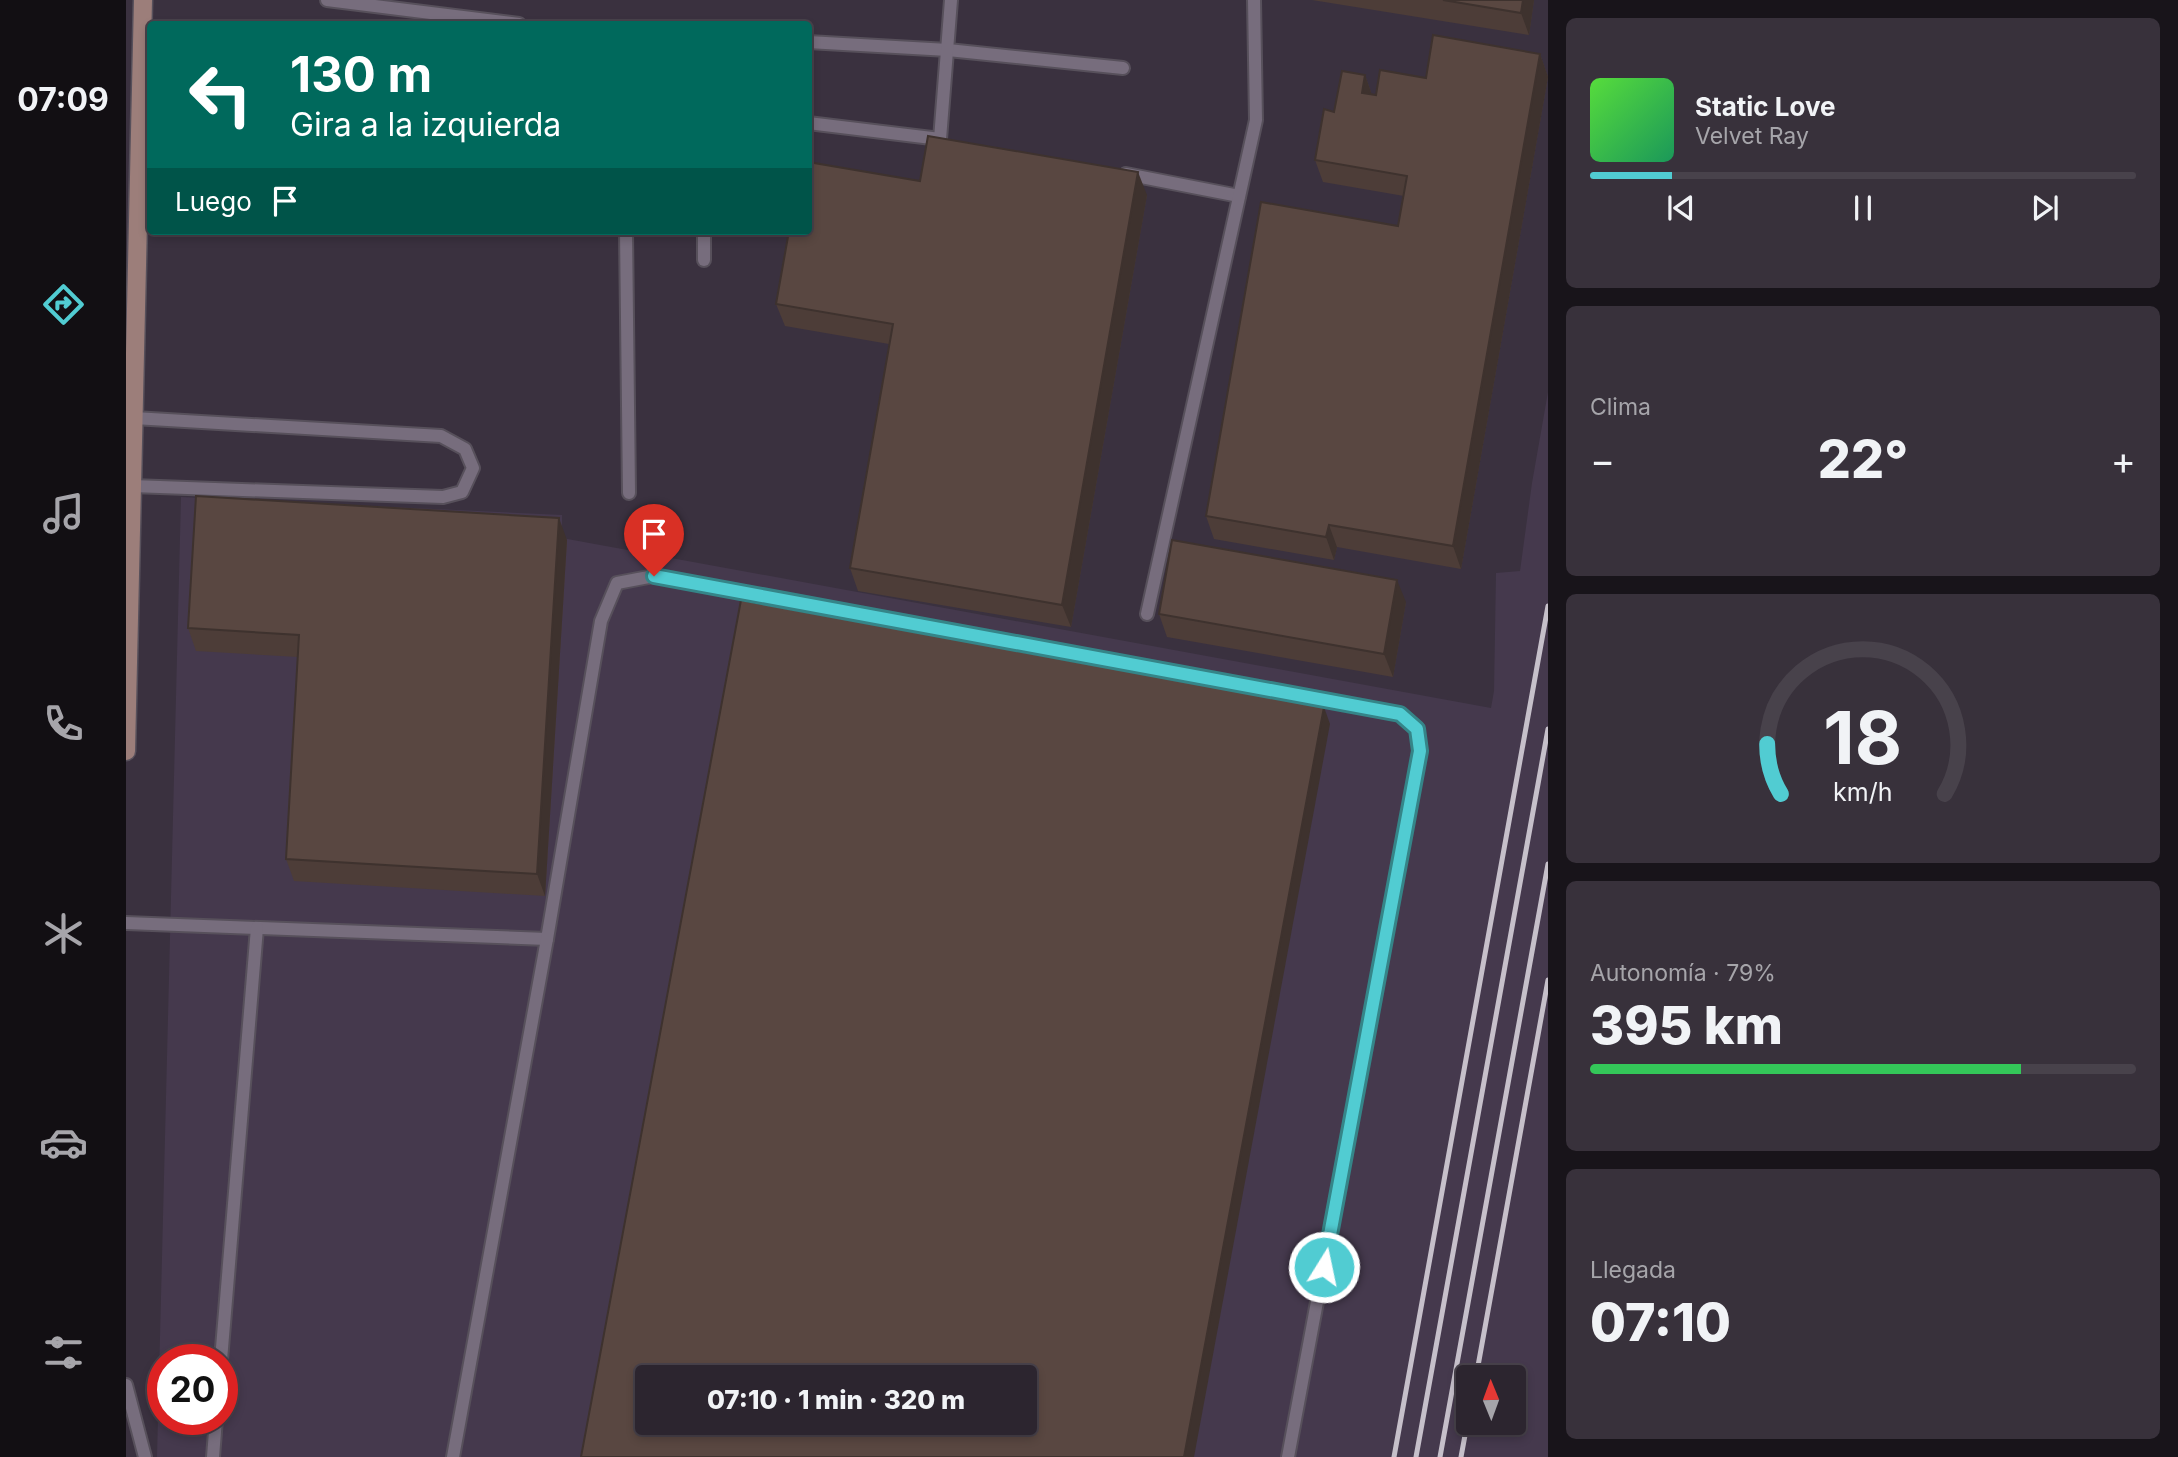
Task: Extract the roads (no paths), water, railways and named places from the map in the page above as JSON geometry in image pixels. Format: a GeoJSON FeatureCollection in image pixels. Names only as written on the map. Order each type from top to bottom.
{"type":"FeatureCollection","features":[{"type":"Feature","properties":{"kind":"main road"},"geometry":{"type":"LineString","coordinates":[[126,751],[146,44],[143,0]]}},
{"type":"Feature","properties":{"kind":"lane"},"geometry":{"type":"LineString","coordinates":[[327,0],[495,21]]}},
{"type":"Feature","properties":{"kind":"lane"},"geometry":{"type":"LineString","coordinates":[[940,139],[951,0]]}},
{"type":"Feature","properties":{"kind":"lane"},"geometry":{"type":"LineString","coordinates":[[1147,614],[1256,120],[1254,0]]}},
{"type":"Feature","properties":{"kind":"lane"},"geometry":{"type":"LineString","coordinates":[[812,42],[948,50],[1124,68]]}},
{"type":"Feature","properties":{"kind":"lane"},"geometry":{"type":"LineString","coordinates":[[812,123],[954,142]]}},
{"type":"Feature","properties":{"kind":"lane"},"geometry":{"type":"LineString","coordinates":[[1117,173],[1239,196]]}},
{"type":"Feature","properties":{"kind":"lane"},"geometry":{"type":"LineString","coordinates":[[626,235],[629,493]]}},
{"type":"Feature","properties":{"kind":"lane"},"geometry":{"type":"LineString","coordinates":[[704,235],[705,260]]}},
{"type":"Feature","properties":{"kind":"lane"},"geometry":{"type":"LineString","coordinates":[[132,486],[443,497],[462,492],[473,468],[465,449],[441,436],[134,418]]}},
{"type":"Feature","properties":{"kind":"lane"},"geometry":{"type":"LineString","coordinates":[[453,1457],[547,939],[601,621],[617,583],[654,576],[1400,714],[1417,729],[1420,751],[1288,1457]]}},
{"type":"Feature","properties":{"kind":"lane"},"geometry":{"type":"LineString","coordinates":[[126,923],[547,939]]}},
{"type":"Feature","properties":{"kind":"lane"},"geometry":{"type":"LineString","coordinates":[[222,1344],[257,928]]}},
{"type":"Feature","properties":{"kind":"lane"},"geometry":{"type":"LineString","coordinates":[[126,1385],[145,1457]]}},
{"type":"Feature","properties":{"kind":"lane"},"geometry":{"type":"LineString","coordinates":[[213,1457],[215,1435]]}},
{"type":"Feature","properties":{"kind":"railway"},"geometry":{"type":"LineString","coordinates":[[1394,1457],[1548,606]]}},
{"type":"Feature","properties":{"kind":"railway"},"geometry":{"type":"LineString","coordinates":[[1416,1457],[1548,729]]}},
{"type":"Feature","properties":{"kind":"railway"},"geometry":{"type":"LineString","coordinates":[[1440,1457],[1548,864]]}},
{"type":"Feature","properties":{"kind":"railway"},"geometry":{"type":"LineString","coordinates":[[1478,1365],[1548,980]]}},
{"type":"Feature","properties":{"kind":"railway"},"geometry":{"type":"LineString","coordinates":[[1461,1457],[1465,1435]]}}]}
